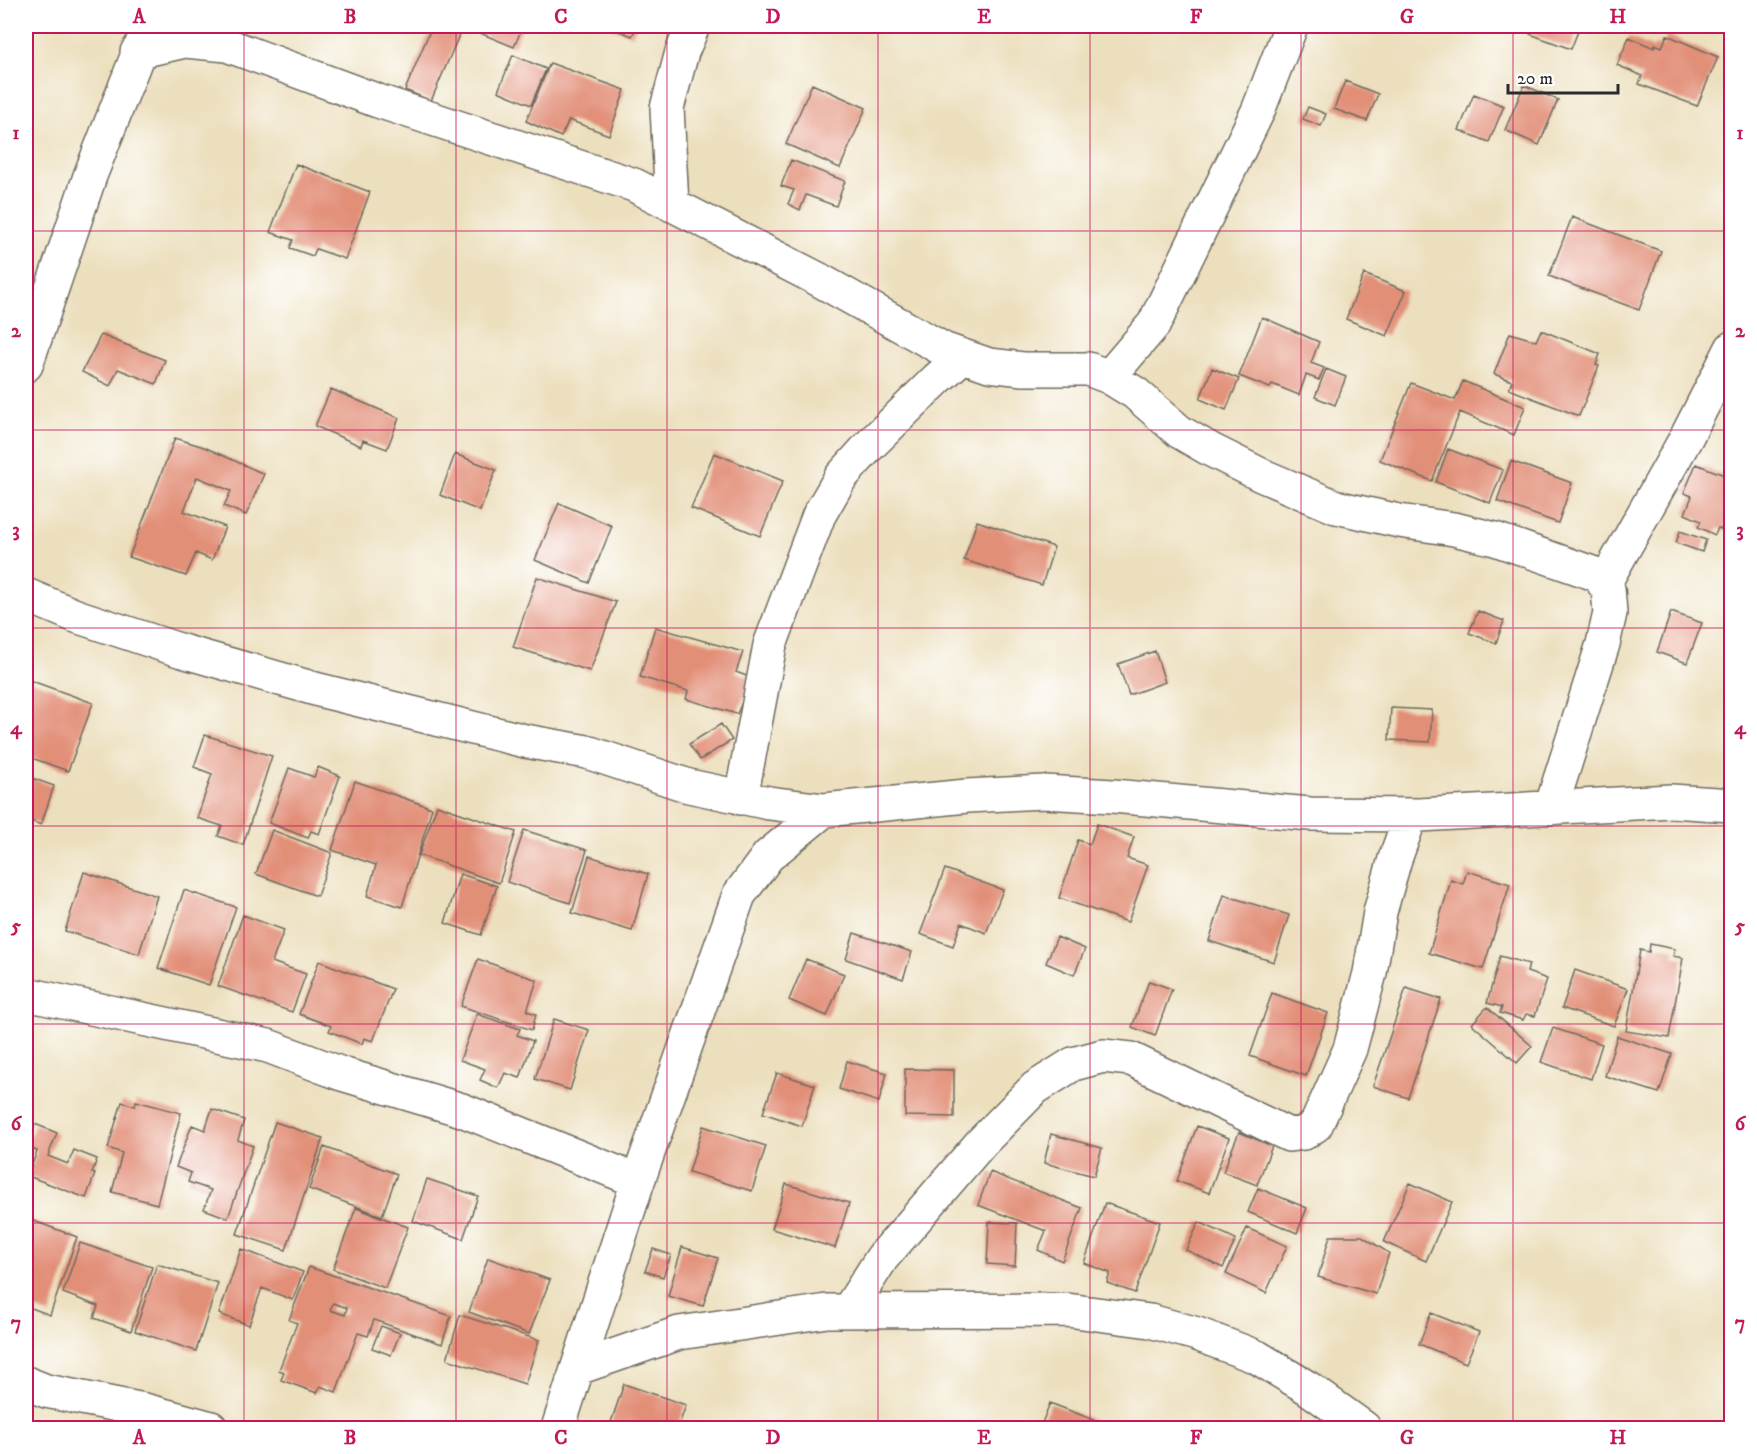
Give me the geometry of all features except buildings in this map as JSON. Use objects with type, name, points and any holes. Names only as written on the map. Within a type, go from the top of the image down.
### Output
[{"type":"street","points":[[672,205],[667,108],[682,52],[693,26]]},
{"type":"street","points":[[1109,377],[1154,324],[1258,111],[1291,26]]},
{"type":"street","points":[[26,365],[90,176],[143,39],[227,45],[378,101],[633,185],[816,278],[943,350],[989,365],[1023,369],[1088,369],[1109,377],[1135,393],[1179,432],[1261,475],[1336,507],[1400,521],[1454,528],[1495,539],[1598,575],[1608,588],[1610,613],[1603,644],[1551,808]]},
{"type":"street","points":[[1604,584],[1686,438],[1731,348]]},
{"type":"street","points":[[741,798],[770,645],[819,514],[841,477],[869,446],[963,356]]},
{"type":"street","points":[[26,595],[76,616],[182,651],[318,690],[525,741],[587,752],[689,786],[741,798],[824,810],[967,796],[1044,792],[1310,814],[1411,815],[1671,801],[1731,805]]},
{"type":"street","points":[[558,1428],[638,1181],[739,895],[768,856],[824,810]]},
{"type":"street","points":[[848,1311],[882,1258],[981,1143],[1035,1088],[1073,1064],[1103,1056],[1131,1059],[1289,1135],[1304,1133],[1316,1125],[1350,1049],[1370,973],[1380,912],[1395,859],[1411,815]]},
{"type":"street","points":[[26,994],[268,1046],[342,1074],[462,1110],[638,1181]]},
{"type":"street","points":[[578,1368],[679,1333],[826,1311],[1067,1310],[1150,1321],[1197,1334],[1257,1357],[1308,1388],[1364,1428]]},
{"type":"street","points":[[26,1383],[46,1390],[144,1410],[211,1428]]}]
